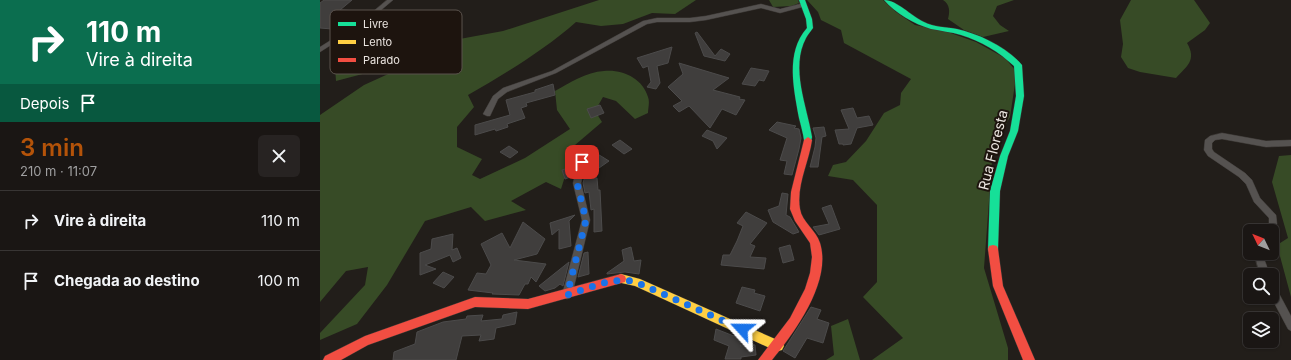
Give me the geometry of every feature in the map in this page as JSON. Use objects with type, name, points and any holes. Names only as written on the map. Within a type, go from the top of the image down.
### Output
[{"type":"street","points":[[380,10],[390,0]]},
{"type":"street","name":"Rua Floresta","points":[[887,0],[910,19],[925,25],[962,33],[988,43],[1005,53],[1018,65],[1020,96],[1014,131],[1004,156],[995,190],[993,256],[998,286],[1029,360]]},
{"type":"street","points":[[486,114],[495,98],[505,90],[554,72],[645,22],[657,20],[690,20],[706,18],[763,3],[780,11],[803,3],[810,28],[802,36],[798,51],[797,75],[800,103],[808,137],[804,162],[797,189],[795,210],[816,244],[819,262],[812,282],[796,316],[778,346],[764,360]]},
{"type":"street","points":[[320,50],[330,44]]},
{"type":"street","points":[[1273,224],[1273,218],[1257,200],[1249,182],[1242,175],[1211,154],[1208,150],[1208,142],[1214,138],[1222,136],[1266,144],[1291,143]]},
{"type":"street","points":[[567,295],[586,220],[577,183],[582,162]]},
{"type":"street","points":[[329,360],[365,341],[475,302],[528,304],[567,295],[615,280],[625,279],[636,282],[778,346]]},
{"type":"street","points":[[1279,303],[1291,326]]},
{"type":"green space","points":[[599,0],[696,0],[675,14],[652,13],[623,24],[601,26],[576,22],[537,52],[468,95],[474,107],[457,127],[457,147],[482,159],[472,175],[480,179],[525,158],[570,129],[557,110],[555,91],[578,78],[591,73],[604,71],[618,72],[631,76],[642,85],[648,97],[649,103],[648,113],[635,119],[616,101],[603,97],[595,111],[602,122],[575,145],[561,189],[546,182],[511,201],[526,210],[485,221],[471,207],[425,221],[387,285],[357,324],[320,340],[320,333],[365,285],[368,267],[346,271],[320,302],[320,115],[364,85],[388,74],[462,74],[462,39],[503,31]]},
{"type":"green space","points":[[769,0],[798,0],[799,3],[792,6],[773,7]]},
{"type":"green space","points":[[807,0],[883,0],[896,12],[915,25],[945,31],[976,42],[1005,58],[1015,70],[1015,84],[1010,117],[993,147],[984,268],[1008,348],[1008,360],[872,360],[903,338],[863,297],[877,282],[877,205],[853,180],[828,176],[833,165],[846,162],[866,141],[884,113],[900,105],[901,93],[911,79],[844,43],[841,30],[821,20],[818,12]]},
{"type":"green space","points":[[943,0],[1014,0],[997,6],[993,16],[1000,25],[1009,31],[983,37],[964,30],[948,19],[949,8]]},
{"type":"green space","points":[[1131,0],[1194,0],[1210,23],[1205,30],[1187,43],[1190,49],[1191,58],[1187,66],[1176,78],[1140,72],[1128,68],[1121,57],[1123,44],[1120,20]]},
{"type":"green space","points":[[336,74],[363,74],[336,81]]},
{"type":"green space","points":[[1291,155],[1291,297],[1279,252],[1279,244],[1288,238],[1272,182],[1279,156]]},
{"type":"green space","points":[[848,319],[860,360],[826,360],[834,355],[831,326]]},
{"type":"building","points":[[324,0],[352,0],[340,10],[330,10],[330,29],[320,28],[320,3]]},
{"type":"building","points":[[697,32],[715,56],[721,49],[730,54],[725,61],[704,56],[695,33]]},
{"type":"building","points":[[672,47],[668,63],[657,66],[660,83],[656,89],[647,87],[651,82],[648,66],[643,68],[637,58]]},
{"type":"building","points":[[679,63],[729,78],[713,90],[740,97],[739,99],[745,100],[736,115],[722,109],[710,128],[689,106],[679,112],[673,106],[682,101],[668,87],[683,74]]},
{"type":"building","points":[[751,68],[769,71],[764,81],[759,80],[755,86],[742,84]]},
{"type":"building","points":[[553,84],[555,95],[526,103],[527,106],[521,108],[525,118],[507,124],[508,127],[475,135],[475,125],[510,115],[506,100],[535,92],[535,90]]},
{"type":"building","points":[[600,105],[604,113],[591,118],[587,109]]},
{"type":"building","points":[[853,108],[857,118],[869,116],[873,125],[857,128],[851,144],[839,144],[835,130],[849,129],[841,110]]},
{"type":"building","points":[[777,122],[796,126],[794,128],[799,129],[801,138],[792,175],[784,174],[787,161],[780,160],[787,138],[769,130]]},
{"type":"building","points":[[824,127],[826,136],[822,137],[818,167],[810,167],[816,138],[813,128]]},
{"type":"building","points":[[707,130],[727,138],[717,149],[713,141],[702,136]]},
{"type":"building","points":[[620,140],[632,149],[624,154],[612,145]]},
{"type":"building","points":[[509,146],[518,152],[510,158],[500,152]]},
{"type":"building","points":[[596,153],[609,161],[599,168],[586,160]]},
{"type":"building","points":[[572,167],[574,173],[573,176],[565,179],[562,170]]},
{"type":"building","points":[[585,176],[597,178],[598,190],[600,190],[602,231],[594,232],[594,209],[591,210],[589,192],[585,193],[583,183]]},
{"type":"building","points":[[782,193],[788,194],[786,215],[790,217],[799,232],[793,234],[773,222],[768,210],[779,206]]},
{"type":"building","points":[[831,205],[840,229],[819,235],[813,227],[829,224],[822,208]]},
{"type":"building","points":[[746,212],[767,223],[750,244],[755,246],[750,257],[766,258],[764,269],[721,265],[723,255],[730,255],[737,241],[743,226],[737,223]]},
{"type":"building","points":[[575,215],[569,221],[571,246],[559,249],[559,229],[552,235],[550,223]]},
{"type":"building","points":[[523,222],[545,239],[537,254],[514,260],[546,264],[536,282],[531,277],[528,284],[525,284],[519,295],[492,294],[493,293],[468,290],[477,273],[486,274],[491,265],[481,244],[502,233],[510,248]]},
{"type":"building","points":[[453,234],[452,250],[457,248],[461,258],[453,262],[450,255],[425,265],[436,269],[420,275],[420,253],[431,249],[432,239]]},
{"type":"building","points":[[790,245],[794,260],[783,263],[779,248]]},
{"type":"building","points":[[631,247],[634,261],[641,260],[639,274],[625,272],[607,274],[624,261],[622,250]]},
{"type":"building","points":[[588,252],[589,274],[578,277],[584,253]]},
{"type":"building","points":[[569,262],[563,286],[560,284],[555,288],[545,291],[539,286]]},
{"type":"building","points":[[443,272],[454,277],[444,288],[433,283]]},
{"type":"building","points":[[742,287],[755,290],[754,293],[765,296],[760,311],[736,303]]},
{"type":"building","points":[[811,307],[821,310],[817,319],[829,323],[823,343],[807,338],[795,358],[783,351]]},
{"type":"building","points":[[517,312],[515,324],[496,328],[494,339],[479,341],[481,335],[462,336],[456,360],[393,360],[394,352],[415,344],[417,332],[443,322],[466,319],[467,316],[483,315],[481,321],[502,319],[503,315]]},
{"type":"building","points":[[716,329],[744,340],[740,346],[755,345],[756,355],[741,357],[741,359],[725,359],[729,346],[714,340]]},
{"type":"traffic: fast","points":[[802,0],[809,19],[810,28],[803,36],[799,46],[796,69],[799,94],[808,140]]},
{"type":"traffic: fast","points":[[887,0],[904,13],[923,24],[956,31],[981,40],[997,49],[1018,65],[1020,96],[1014,131],[1004,156],[995,191],[993,249]]},
{"type":"traffic: slow","points":[[621,279],[636,282],[778,346]]},
{"type":"traffic: jam","points":[[764,360],[783,336],[803,306],[815,273],[817,257],[815,243],[798,218],[795,209],[795,192],[805,157],[808,140]]},
{"type":"traffic: jam","points":[[993,249],[998,286],[1029,360]]},
{"type":"traffic: jam","points":[[329,360],[365,341],[475,302],[528,304],[621,279]]},
{"type":"route","points":[[582,162],[577,183],[586,220],[567,295],[615,280],[625,279],[636,282],[742,329]]}]
